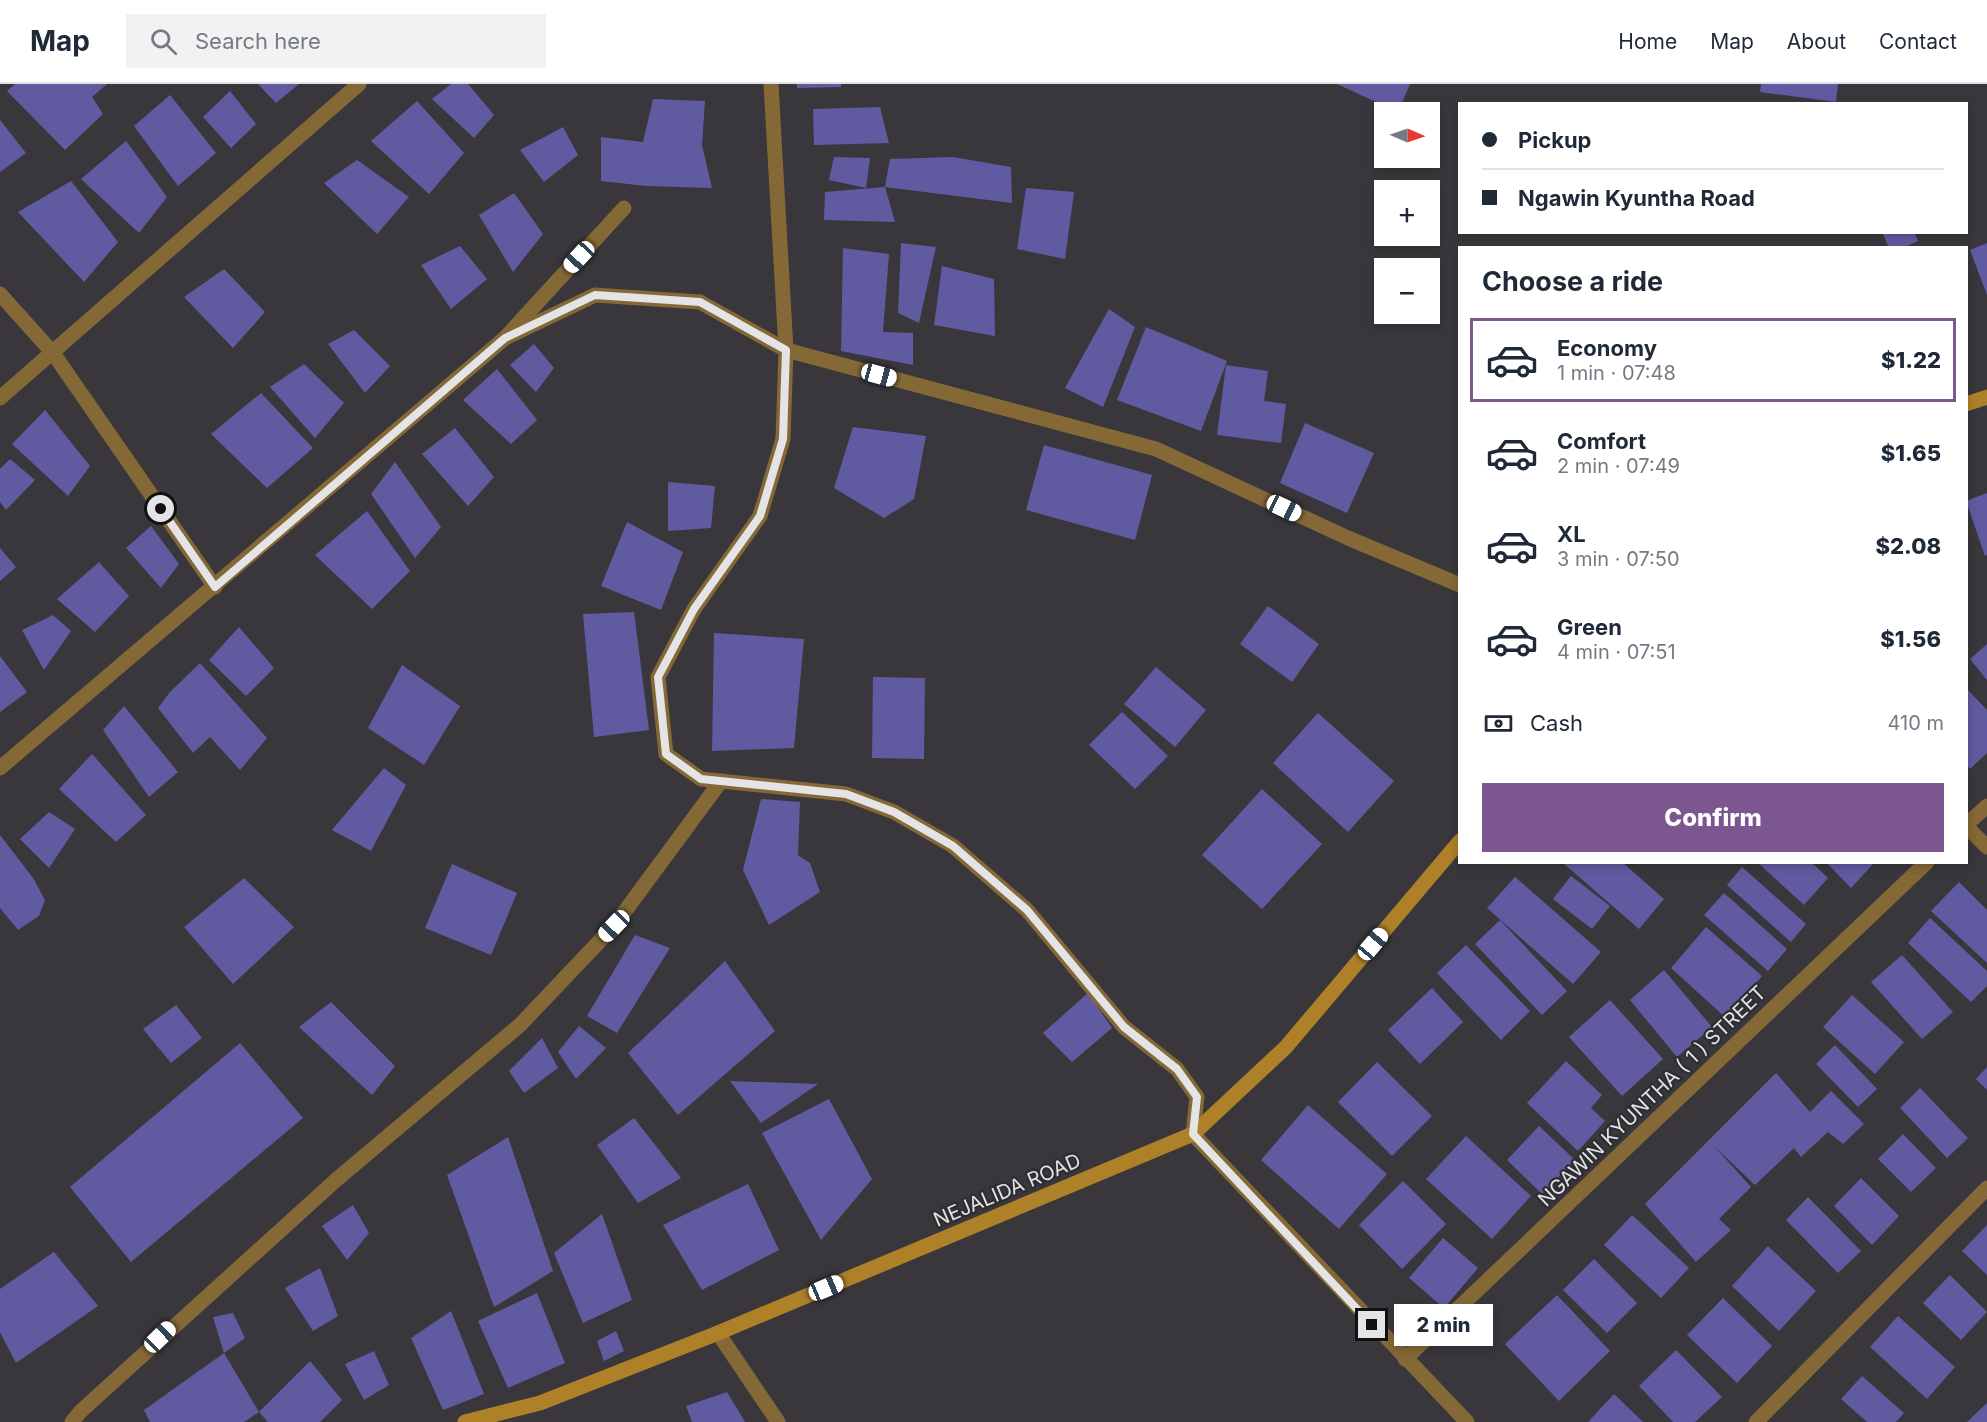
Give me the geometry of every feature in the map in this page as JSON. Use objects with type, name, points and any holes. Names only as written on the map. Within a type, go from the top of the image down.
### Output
[{"type":"main road","points":[[1968,403],[1987,397]]},
{"type":"main road","name":"NEJALIDA ROAD","points":[[465,1422],[540,1402],[718,1333],[1193,1134],[1286,1047],[1458,843]]},
{"type":"street","points":[[0,398],[359,84]]},
{"type":"street","points":[[771,84],[786,350],[783,439],[760,516],[694,609],[658,677],[666,754],[701,779],[846,794],[894,812],[953,846],[1027,910],[1124,1027],[1177,1069],[1197,1097],[1193,1134],[1467,1422]]},
{"type":"street","points":[[0,768],[505,338],[624,208]]},
{"type":"street","points":[[0,294],[53,353],[215,587]]},
{"type":"street","points":[[505,338],[595,295],[700,302],[786,350],[1156,449],[1348,538],[1458,584]]},
{"type":"street","points":[[72,1422],[176,1322],[336,1180],[520,1025],[614,926],[721,781]]},
{"type":"street","points":[[1968,824],[1987,806]]},
{"type":"street","points":[[1968,828],[1987,847]]},
{"type":"street","name":"NGAWIN KYUNTHA ( 1 ) STREET","points":[[1405,1359],[1926,864]]},
{"type":"street","points":[[1756,1422],[1987,1188]]},
{"type":"street","points":[[718,1333],[778,1422]]},
{"type":"building","points":[[15,84],[107,84],[92,97],[103,114],[65,150],[7,91]]},
{"type":"building","points":[[258,84],[299,84],[276,103]]},
{"type":"building","points":[[451,84],[468,84],[494,115],[474,138],[432,99]]},
{"type":"building","points":[[797,84],[841,84],[841,87],[797,88]]},
{"type":"building","points":[[1337,84],[1410,84],[1402,102],[1376,102]]},
{"type":"building","points":[[1761,84],[1838,84],[1836,102],[1760,92]]},
{"type":"building","points":[[230,91],[256,124],[231,148],[203,117]]},
{"type":"building","points":[[170,95],[216,153],[178,186],[134,126]]},
{"type":"building","points":[[653,99],[705,101],[702,145],[712,188],[646,186],[601,181],[601,137],[643,142]]},
{"type":"building","points":[[417,101],[464,153],[429,194],[371,141]]},
{"type":"building","points":[[880,107],[889,143],[814,145],[813,109]]},
{"type":"building","points":[[0,120],[26,153],[0,172]]},
{"type":"building","points":[[563,127],[578,155],[544,182],[520,150]]},
{"type":"building","points":[[126,141],[167,197],[139,233],[81,179]]},
{"type":"building","points":[[834,157],[870,158],[866,188],[829,180]]},
{"type":"building","points":[[953,157],[1011,167],[1012,203],[885,187],[890,159]]},
{"type":"building","points":[[357,160],[409,197],[377,234],[324,183]]},
{"type":"building","points":[[71,181],[118,242],[84,282],[18,212]]},
{"type":"building","points":[[885,187],[895,222],[824,220],[825,192]]},
{"type":"building","points":[[1026,188],[1074,192],[1065,259],[1017,249]]},
{"type":"building","points":[[514,193],[543,234],[513,272],[479,215]]},
{"type":"building","points":[[1883,234],[1915,234],[1918,241],[1907,246],[1888,246]]},
{"type":"building","points":[[901,243],[936,247],[919,323],[898,313]]},
{"type":"building","points":[[1987,243],[1987,295],[1970,250]]},
{"type":"building","points":[[460,246],[487,279],[451,309],[421,265]]},
{"type":"building","points":[[843,248],[889,254],[883,332],[913,333],[913,365],[841,351]]},
{"type":"building","points":[[942,266],[994,279],[995,336],[934,325]]},
{"type":"building","points":[[224,269],[265,312],[233,348],[184,297]]},
{"type":"building","points":[[1109,309],[1135,327],[1103,407],[1065,388]]},
{"type":"building","points":[[1146,327],[1227,361],[1201,431],[1117,400]]},
{"type":"building","points":[[354,330],[390,366],[365,393],[328,344]]},
{"type":"building","points":[[534,344],[554,368],[536,392],[510,365]]},
{"type":"building","points":[[304,364],[344,403],[315,438],[270,387]]},
{"type":"building","points":[[1226,365],[1268,371],[1264,401],[1286,404],[1281,443],[1217,435]]},
{"type":"building","points":[[497,369],[537,420],[511,444],[463,400]]},
{"type":"building","points":[[261,393],[313,448],[267,488],[211,434]]},
{"type":"building","points":[[45,410],[90,466],[68,496],[12,444]]},
{"type":"building","points":[[1305,423],[1374,453],[1347,513],[1280,483]]},
{"type":"building","points":[[853,427],[926,436],[914,499],[884,518],[834,488]]},
{"type":"building","points":[[455,428],[494,477],[468,506],[422,454]]},
{"type":"building","points":[[1044,445],[1152,475],[1135,540],[1026,510]]},
{"type":"building","points":[[10,459],[35,480],[6,510],[0,502],[0,469]]},
{"type":"building","points":[[395,462],[441,527],[415,558],[371,494]]},
{"type":"building","points":[[668,482],[715,486],[711,528],[668,531]]},
{"type":"building","points":[[1987,493],[1987,555],[1985,556],[1968,507],[1968,500]]},
{"type":"building","points":[[367,511],[410,571],[372,609],[315,555]]},
{"type":"building","points":[[627,522],[683,552],[661,610],[601,586]]},
{"type":"building","points":[[151,526],[179,564],[161,588],[126,548]]},
{"type":"building","points":[[0,548],[16,567],[0,581]]},
{"type":"building","points":[[99,562],[129,596],[95,632],[57,599]]},
{"type":"building","points":[[1268,606],[1319,644],[1292,682],[1240,644]]},
{"type":"building","points":[[634,612],[649,730],[594,737],[583,614]]},
{"type":"building","points":[[53,615],[71,631],[44,670],[22,630]]},
{"type":"building","points":[[239,627],[274,668],[246,696],[209,660]]},
{"type":"building","points":[[714,633],[804,639],[794,748],[712,751]]},
{"type":"building","points":[[1987,644],[1987,680],[1970,659]]},
{"type":"building","points":[[0,656],[27,692],[0,712]]},
{"type":"building","points":[[200,663],[267,738],[240,770],[210,737],[193,753],[158,708],[170,692]]},
{"type":"building","points":[[402,665],[460,706],[424,765],[368,728]]},
{"type":"building","points":[[1156,667],[1206,710],[1175,747],[1124,704]]},
{"type":"building","points":[[873,677],[925,678],[924,759],[872,758]]},
{"type":"building","points":[[1968,690],[1987,710],[1987,753],[1970,769],[1968,766]]},
{"type":"building","points":[[124,706],[178,772],[149,797],[103,730]]},
{"type":"building","points":[[1122,712],[1168,756],[1135,789],[1089,745]]},
{"type":"building","points":[[1318,713],[1394,781],[1348,832],[1273,763]]},
{"type":"building","points":[[92,754],[146,815],[116,842],[59,789]]},
{"type":"building","points":[[384,768],[406,785],[371,851],[332,830]]},
{"type":"building","points":[[1262,789],[1322,844],[1262,909],[1202,855]]},
{"type":"building","points":[[761,799],[800,802],[798,855],[810,863],[820,892],[769,925],[743,870]]},
{"type":"building","points":[[49,812],[75,829],[49,868],[20,839]]},
{"type":"building","points":[[0,835],[33,878],[45,900],[39,916],[18,930],[0,908]]},
{"type":"building","points":[[452,864],[517,893],[491,955],[425,928]]},
{"type":"building","points":[[1564,864],[1624,864],[1664,899],[1639,929]]},
{"type":"building","points":[[1759,864],[1813,864],[1828,878],[1804,905]]},
{"type":"building","points":[[1828,864],[1873,864],[1851,888]]},
{"type":"building","points":[[1742,867],[1806,924],[1791,942],[1727,885]]},
{"type":"building","points":[[1571,876],[1610,906],[1592,929],[1553,899]]},
{"type":"building","points":[[1515,877],[1601,952],[1573,984],[1487,908]]},
{"type":"building","points":[[244,878],[294,927],[233,984],[184,927]]},
{"type":"building","points":[[1959,882],[1987,910],[1987,963],[1931,911]]},
{"type":"building","points":[[1724,893],[1787,949],[1768,971],[1704,915]]},
{"type":"building","points":[[1930,918],[1987,971],[1987,986],[1971,1002],[1908,943]]},
{"type":"building","points":[[1500,920],[1567,991],[1542,1015],[1475,944]]},
{"type":"building","points":[[1706,927],[1762,976],[1726,1018],[1671,968]]},
{"type":"building","points":[[635,935],[670,948],[617,1033],[587,1016]]},
{"type":"building","points":[[1466,945],[1530,1011],[1501,1040],[1437,973]]},
{"type":"building","points":[[1902,955],[1953,1012],[1922,1039],[1871,982]]},
{"type":"building","points":[[725,961],[775,1031],[678,1115],[628,1053]]},
{"type":"building","points":[[1664,970],[1712,1027],[1677,1057],[1630,1000]]},
{"type":"building","points":[[1432,988],[1463,1022],[1420,1064],[1388,1030]]},
{"type":"building","points":[[1088,993],[1112,1028],[1072,1062],[1043,1033]]},
{"type":"building","points":[[1852,995],[1904,1042],[1875,1074],[1823,1027]]},
{"type":"building","points":[[1610,1000],[1663,1059],[1622,1096],[1569,1037]]},
{"type":"building","points":[[331,1002],[395,1066],[372,1095],[299,1027]]},
{"type":"building","points":[[176,1005],[202,1038],[171,1063],[143,1029]]},
{"type":"building","points":[[579,1026],[606,1048],[576,1079],[558,1052]]},
{"type":"building","points":[[542,1038],[558,1068],[524,1093],[509,1071]]},
{"type":"building","points":[[240,1043],[303,1118],[131,1262],[70,1187]]},
{"type":"building","points":[[1835,1045],[1877,1089],[1858,1107],[1816,1064]]},
{"type":"building","points":[[1566,1061],[1602,1095],[1591,1108],[1605,1121],[1578,1151],[1527,1103]]},
{"type":"building","points":[[1377,1062],[1432,1116],[1392,1156],[1338,1102]]},
{"type":"building","points":[[1987,1067],[1987,1090],[1976,1079]]},
{"type":"building","points":[[1776,1073],[1810,1112],[1831,1091],[1864,1124],[1843,1144],[1828,1132],[1801,1157],[1794,1148],[1755,1185],[1714,1146],[1751,1187],[1719,1219],[1731,1230],[1696,1262],[1645,1204]]},
{"type":"building","points":[[730,1081],[818,1084],[761,1123]]},
{"type":"building","points":[[1920,1088],[1968,1138],[1947,1158],[1900,1108]]},
{"type":"building","points":[[829,1099],[872,1179],[821,1240],[762,1133]]},
{"type":"building","points":[[1308,1105],[1387,1174],[1339,1229],[1261,1160]]},
{"type":"building","points":[[634,1118],[681,1178],[638,1203],[597,1145]]},
{"type":"building","points":[[1539,1126],[1575,1160],[1542,1194],[1507,1160]]},
{"type":"building","points":[[1903,1134],[1936,1168],[1911,1192],[1878,1159]]},
{"type":"building","points":[[1466,1136],[1531,1196],[1492,1239],[1426,1179]]},
{"type":"building","points":[[508,1137],[553,1271],[494,1307],[447,1175]]},
{"type":"building","points":[[1861,1178],[1899,1216],[1872,1245],[1834,1206]]},
{"type":"building","points":[[1403,1181],[1446,1224],[1402,1269],[1359,1225]]},
{"type":"building","points":[[748,1184],[779,1250],[702,1290],[663,1225]]},
{"type":"building","points":[[1808,1197],[1861,1251],[1838,1273],[1786,1220]]},
{"type":"building","points":[[353,1205],[369,1233],[347,1260],[322,1226]]},
{"type":"building","points":[[602,1214],[632,1300],[583,1323],[554,1253]]},
{"type":"building","points":[[1632,1215],[1689,1268],[1661,1298],[1604,1245]]},
{"type":"building","points":[[1987,1225],[1987,1275],[1962,1251]]},
{"type":"building","points":[[1443,1238],[1478,1268],[1444,1308],[1409,1278]]},
{"type":"building","points":[[1768,1246],[1816,1291],[1779,1331],[1732,1286]]},
{"type":"building","points":[[54,1252],[98,1306],[16,1363],[0,1332],[0,1289]]},
{"type":"building","points":[[1594,1259],[1637,1303],[1607,1333],[1563,1290]]},
{"type":"building","points":[[320,1268],[338,1316],[313,1331],[285,1288]]},
{"type":"building","points":[[1950,1275],[1987,1312],[1961,1340],[1923,1303]]},
{"type":"building","points":[[537,1293],[565,1363],[508,1388],[478,1321]]},
{"type":"building","points":[[1557,1295],[1610,1351],[1559,1401],[1505,1344]]},
{"type":"building","points":[[1723,1298],[1772,1346],[1737,1383],[1687,1335]]},
{"type":"building","points":[[451,1311],[484,1394],[443,1410],[411,1338]]},
{"type":"building","points":[[233,1313],[245,1338],[224,1353],[213,1317]]},
{"type":"building","points":[[1898,1316],[1955,1367],[1927,1399],[1870,1347]]},
{"type":"building","points":[[616,1331],[624,1351],[604,1361],[597,1341]]},
{"type":"building","points":[[1676,1350],[1722,1397],[1695,1422],[1673,1422],[1639,1386]]},
{"type":"building","points":[[374,1351],[389,1385],[364,1400],[345,1364]]},
{"type":"building","points":[[224,1353],[259,1412],[244,1422],[150,1422],[144,1410]]},
{"type":"building","points":[[310,1361],[342,1400],[320,1422],[268,1422],[259,1412]]},
{"type":"building","points":[[1862,1376],[1904,1413],[1896,1422],[1867,1422],[1841,1399]]},
{"type":"building","points":[[727,1392],[745,1422],[692,1422],[686,1406]]},
{"type":"building","points":[[1614,1394],[1643,1422],[1588,1422]]},
{"type":"building","points":[[1987,1403],[1987,1422],[1967,1422]]},
{"type":"route","points":[[161,509],[215,587],[440,391],[505,338],[595,295],[700,302],[786,350],[783,439],[760,516],[694,609],[658,677],[666,754],[701,779],[846,794],[894,812],[953,846],[1027,910],[1124,1027],[1177,1069],[1197,1097],[1193,1134],[1372,1325]]}]
